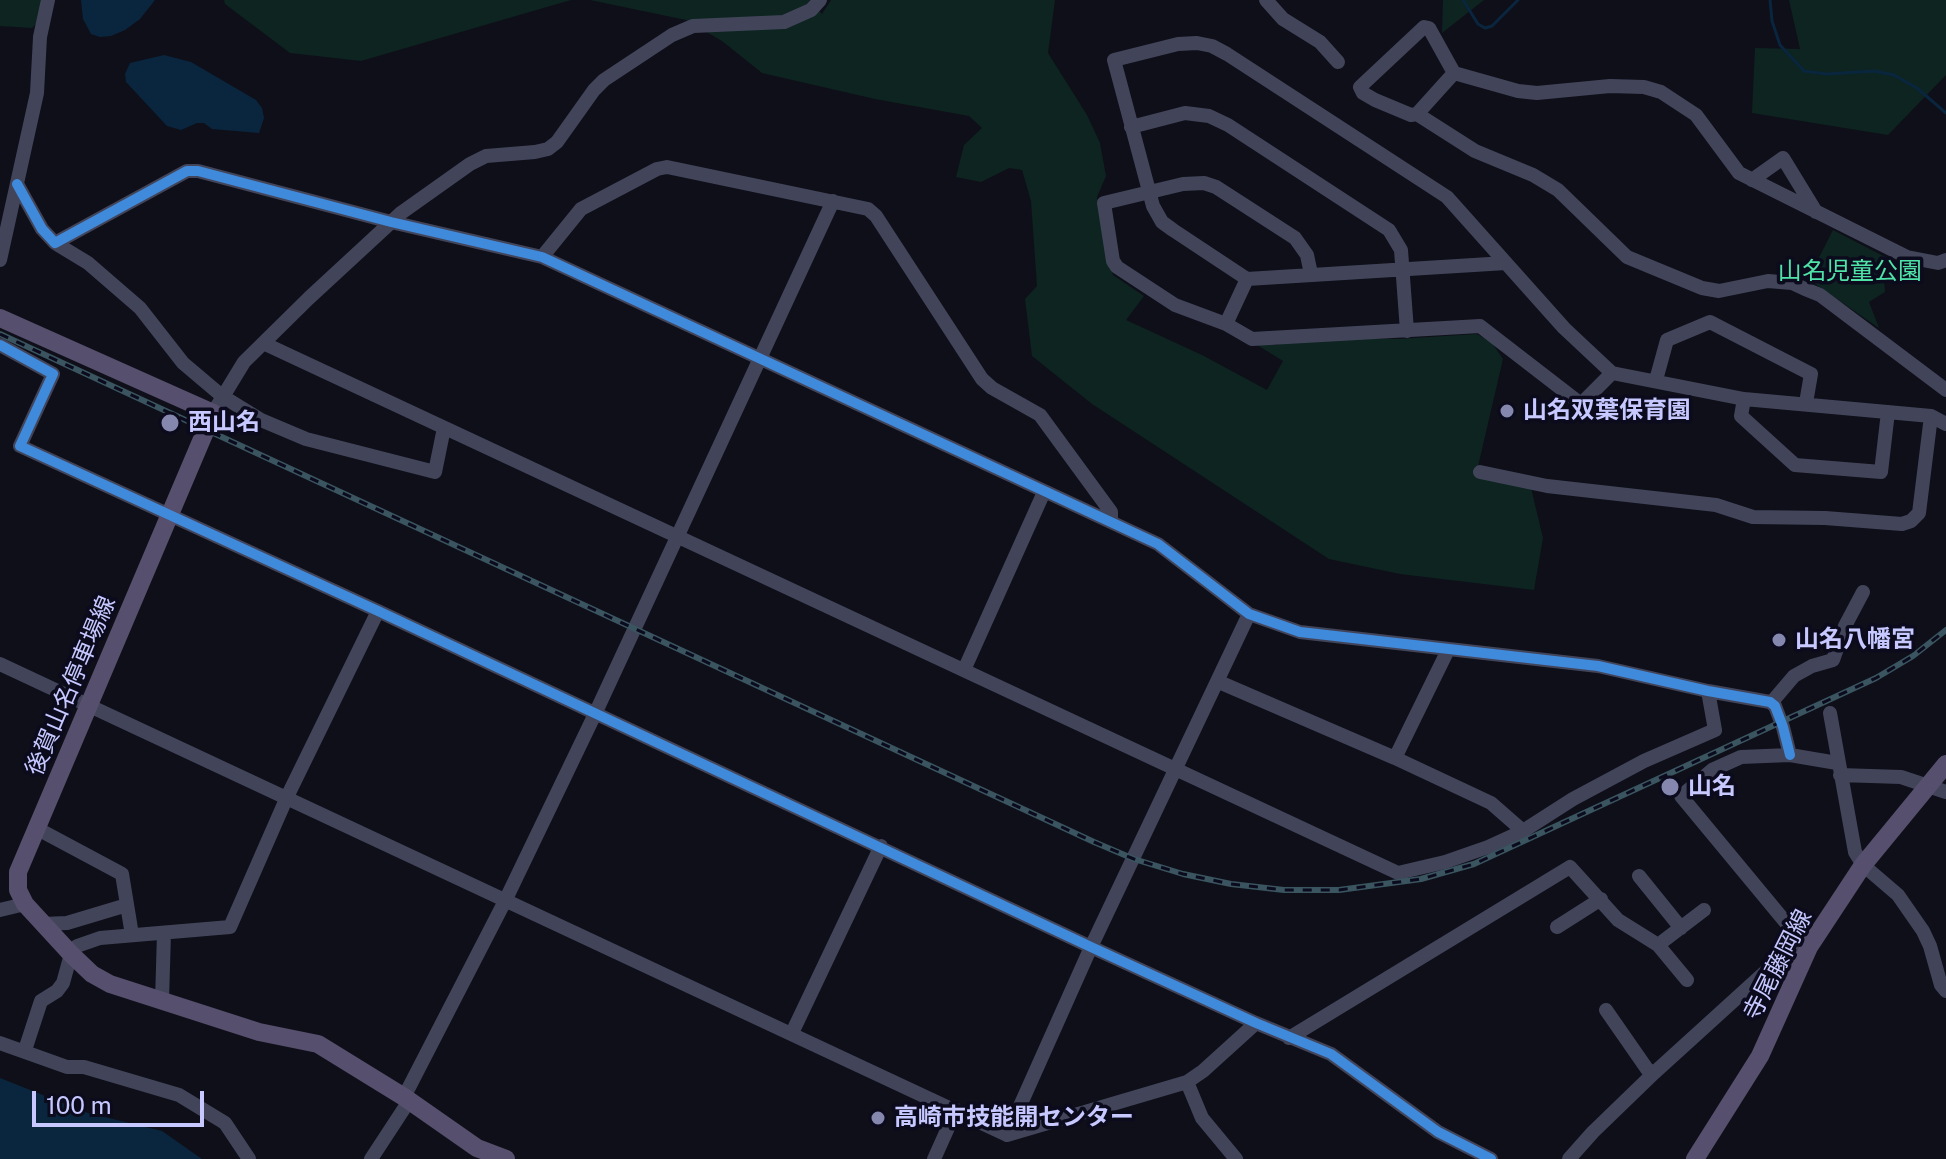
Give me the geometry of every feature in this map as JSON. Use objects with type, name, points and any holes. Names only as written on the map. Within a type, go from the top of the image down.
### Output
[{"type":"main road","points":[[0,318],[213,413]]},
{"type":"main road","name":"後賀山名停車場線","points":[[25,904],[16,881],[36,828],[213,413]]},
{"type":"main road","name":"寺尾藤岡線","points":[[1695,1159],[1760,1056],[1809,947],[1863,865],[1937,790],[1946,764]]},
{"type":"main road","points":[[25,904],[92,974],[110,984],[259,1032],[318,1044],[407,1099],[477,1148],[506,1159]]},
{"type":"street","points":[[0,260],[37,93],[40,37],[48,0]]},
{"type":"street","points":[[213,413],[244,362],[263,343],[391,222],[470,164],[486,156],[548,149],[557,142],[604,80],[672,35],[701,25],[784,22],[811,10],[820,0]]},
{"type":"street","points":[[1266,0],[1283,19],[1320,42],[1338,62]]},
{"type":"street","points":[[1454,73],[1417,114],[1411,115],[1375,100],[1363,93],[1360,87],[1424,27],[1429,28],[1454,73],[1518,91],[1537,93],[1610,86],[1644,87],[1661,92],[1696,115],[1739,173],[1907,257],[1938,263],[1946,260]]},
{"type":"street","points":[[1506,263],[1247,279],[1162,222],[1147,193],[1114,60],[1178,44],[1212,46],[1447,197],[1506,263],[1564,328],[1612,373],[1744,399],[1931,416],[1946,424]]},
{"type":"street","points":[[1131,127],[1185,113],[1217,119],[1389,230],[1401,250],[1407,331]]},
{"type":"street","points":[[1417,114],[1475,151],[1533,175],[1558,190],[1627,257],[1676,279],[1719,291],[1768,281],[1792,283],[1946,390]]},
{"type":"street","points":[[1752,180],[1783,158],[1816,212]]},
{"type":"street","points":[[542,257],[581,209],[657,169],[667,167],[868,209],[876,216],[982,379],[1040,415],[1111,512],[1111,522]]},
{"type":"street","points":[[55,243],[190,171],[542,257],[1158,544],[1249,614],[1300,632],[1598,666],[1771,703]]},
{"type":"street","points":[[1311,274],[1307,255],[1295,238],[1216,187],[1204,183],[1183,184],[1104,203],[1113,261],[1117,267],[1175,305],[1226,324],[1252,339],[1480,326],[1581,404],[1612,373]]},
{"type":"street","points":[[17,184],[42,229],[55,243],[88,263],[140,308],[183,363],[222,396],[261,420],[306,439],[435,472],[444,428]]},
{"type":"street","points":[[371,1159],[407,1099],[506,899],[833,201]]},
{"type":"street","points":[[1226,324],[1247,279]]},
{"type":"street","points":[[1656,380],[1667,340],[1710,322],[1811,374],[1806,403]]},
{"type":"street","points":[[263,343],[1398,873],[1445,862],[1523,831],[1632,767],[1715,730],[1708,691]]},
{"type":"street","points":[[0,345],[53,374],[20,446],[881,846],[1091,947],[1289,1038],[1331,1054],[1438,1132],[1491,1159]]},
{"type":"street","points":[[1744,399],[1741,416],[1795,465],[1881,472],[1888,412]]},
{"type":"street","points":[[1480,472],[1547,486],[1716,505],[1753,517],[1902,524],[1919,513],[1931,416]]},
{"type":"street","points":[[964,670],[1044,492]]},
{"type":"street","points":[[1771,703],[1794,676],[1833,660],[1845,626],[1863,592]]},
{"type":"street","points":[[25,1050],[41,1001],[63,983],[71,954],[77,946],[100,938],[230,927],[287,797],[378,611]]},
{"type":"street","points":[[1007,1135],[1091,947],[1249,614]]},
{"type":"street","points":[[1395,758],[1448,650]]},
{"type":"street","points":[[0,664],[1007,1135],[1187,1082],[1256,1023]]},
{"type":"street","points":[[1219,682],[1491,803],[1523,831]]},
{"type":"street","points":[[1771,703],[1783,727],[1790,755]]},
{"type":"street","points":[[1830,713],[1855,852],[1863,865],[1898,895],[1923,931],[1941,985],[1946,991]]},
{"type":"street","points":[[1569,1159],[1654,1073],[1774,964],[1809,947],[1681,796],[1702,777],[1731,760],[1790,755],[1839,769],[1901,777],[1937,790]]},
{"type":"street","points":[[36,828],[122,874],[132,935]]},
{"type":"street","points":[[792,1033],[881,846]]},
{"type":"street","points":[[1289,1038],[1570,867],[1618,920],[1658,945],[1687,980]]},
{"type":"street","points":[[1639,876],[1681,928]]},
{"type":"street","points":[[1557,927],[1601,899]]},
{"type":"street","points":[[0,910],[25,904]]},
{"type":"street","points":[[43,924],[67,923],[127,905]]},
{"type":"street","points":[[1658,945],[1704,910]]},
{"type":"street","points":[[162,1001],[164,933]]},
{"type":"street","points":[[1606,1010],[1647,1069],[1654,1073]]},
{"type":"street","points":[[0,1043],[67,1067],[84,1067],[179,1095],[225,1123],[249,1159]]},
{"type":"street","points":[[1187,1082],[1202,1118],[1236,1159]]},
{"type":"street","points":[[934,1159],[956,1110]]},
{"type":"green space","points":[[0,0],[46,0],[46,14],[32,28],[0,26]]},
{"type":"green space","points":[[224,0],[571,0],[361,61],[290,53],[225,4]]},
{"type":"green space","points":[[590,0],[809,0],[822,14],[831,0],[1055,0],[1048,53],[1087,115],[1100,143],[1106,176],[1097,197],[1108,262],[1113,275],[1144,296],[1126,320],[1202,355],[1267,390],[1283,361],[1254,343],[1279,345],[1279,342],[1477,334],[1492,343],[1503,359],[1476,475],[1531,488],[1543,538],[1534,590],[1400,574],[1329,559],[1092,404],[1032,356],[1025,299],[1037,286],[1031,201],[1022,170],[1009,168],[981,182],[956,177],[964,145],[982,128],[969,116],[875,99],[762,73],[722,41],[686,20]]},
{"type":"green space","points":[[1443,0],[1484,0],[1442,33]]},
{"type":"green space","points":[[1789,0],[1946,0],[1946,75],[1888,135],[1752,113],[1755,48],[1800,49]]},
{"type":"green space","name":"山名児童公園","points":[[1833,230],[1889,259],[1883,269],[1885,292],[1869,302],[1879,328],[1808,279]]},
{"type":"water","points":[[81,0],[155,0],[140,19],[125,30],[100,37],[91,34],[83,19]]},
{"type":"water","points":[[164,55],[191,62],[256,100],[264,118],[259,133],[212,129],[204,123],[181,130],[167,126],[126,82],[125,74],[130,63]]},
{"type":"water","points":[[0,1078],[88,1113],[162,1131],[202,1159],[0,1159]]},
{"type":"waterway","points":[[1463,0],[1478,24],[1485,28],[1492,26],[1518,0]]},
{"type":"waterway","points":[[1770,0],[1772,21],[1780,45],[1804,71],[1827,74],[1874,71],[1894,75],[1917,88],[1946,113]]},
{"type":"railway","points":[[0,334],[1094,842],[1134,859],[1231,884],[1284,890],[1339,890],[1421,879],[1474,864],[1876,678],[1913,656],[1946,630]]},
{"type":"cycle path","points":[[17,184],[42,229],[55,243],[187,171],[198,171],[391,222],[542,257],[1158,544],[1249,614],[1300,632],[1598,666],[1770,702],[1775,706],[1783,727],[1790,755]]},
{"type":"cycle path","points":[[0,345],[53,374],[20,446],[1091,947],[1331,1054],[1438,1132],[1491,1159]]},
{"type":"place","name":"山名双葉保育園","points":[[1507,411]]},
{"type":"place","name":"西山名","points":[[170,423]]},
{"type":"place","name":"山名八幡宮","points":[[1779,640]]},
{"type":"place","name":"山名","points":[[1670,787]]},
{"type":"place","name":"高崎市技能開センター","points":[[878,1118]]}]
